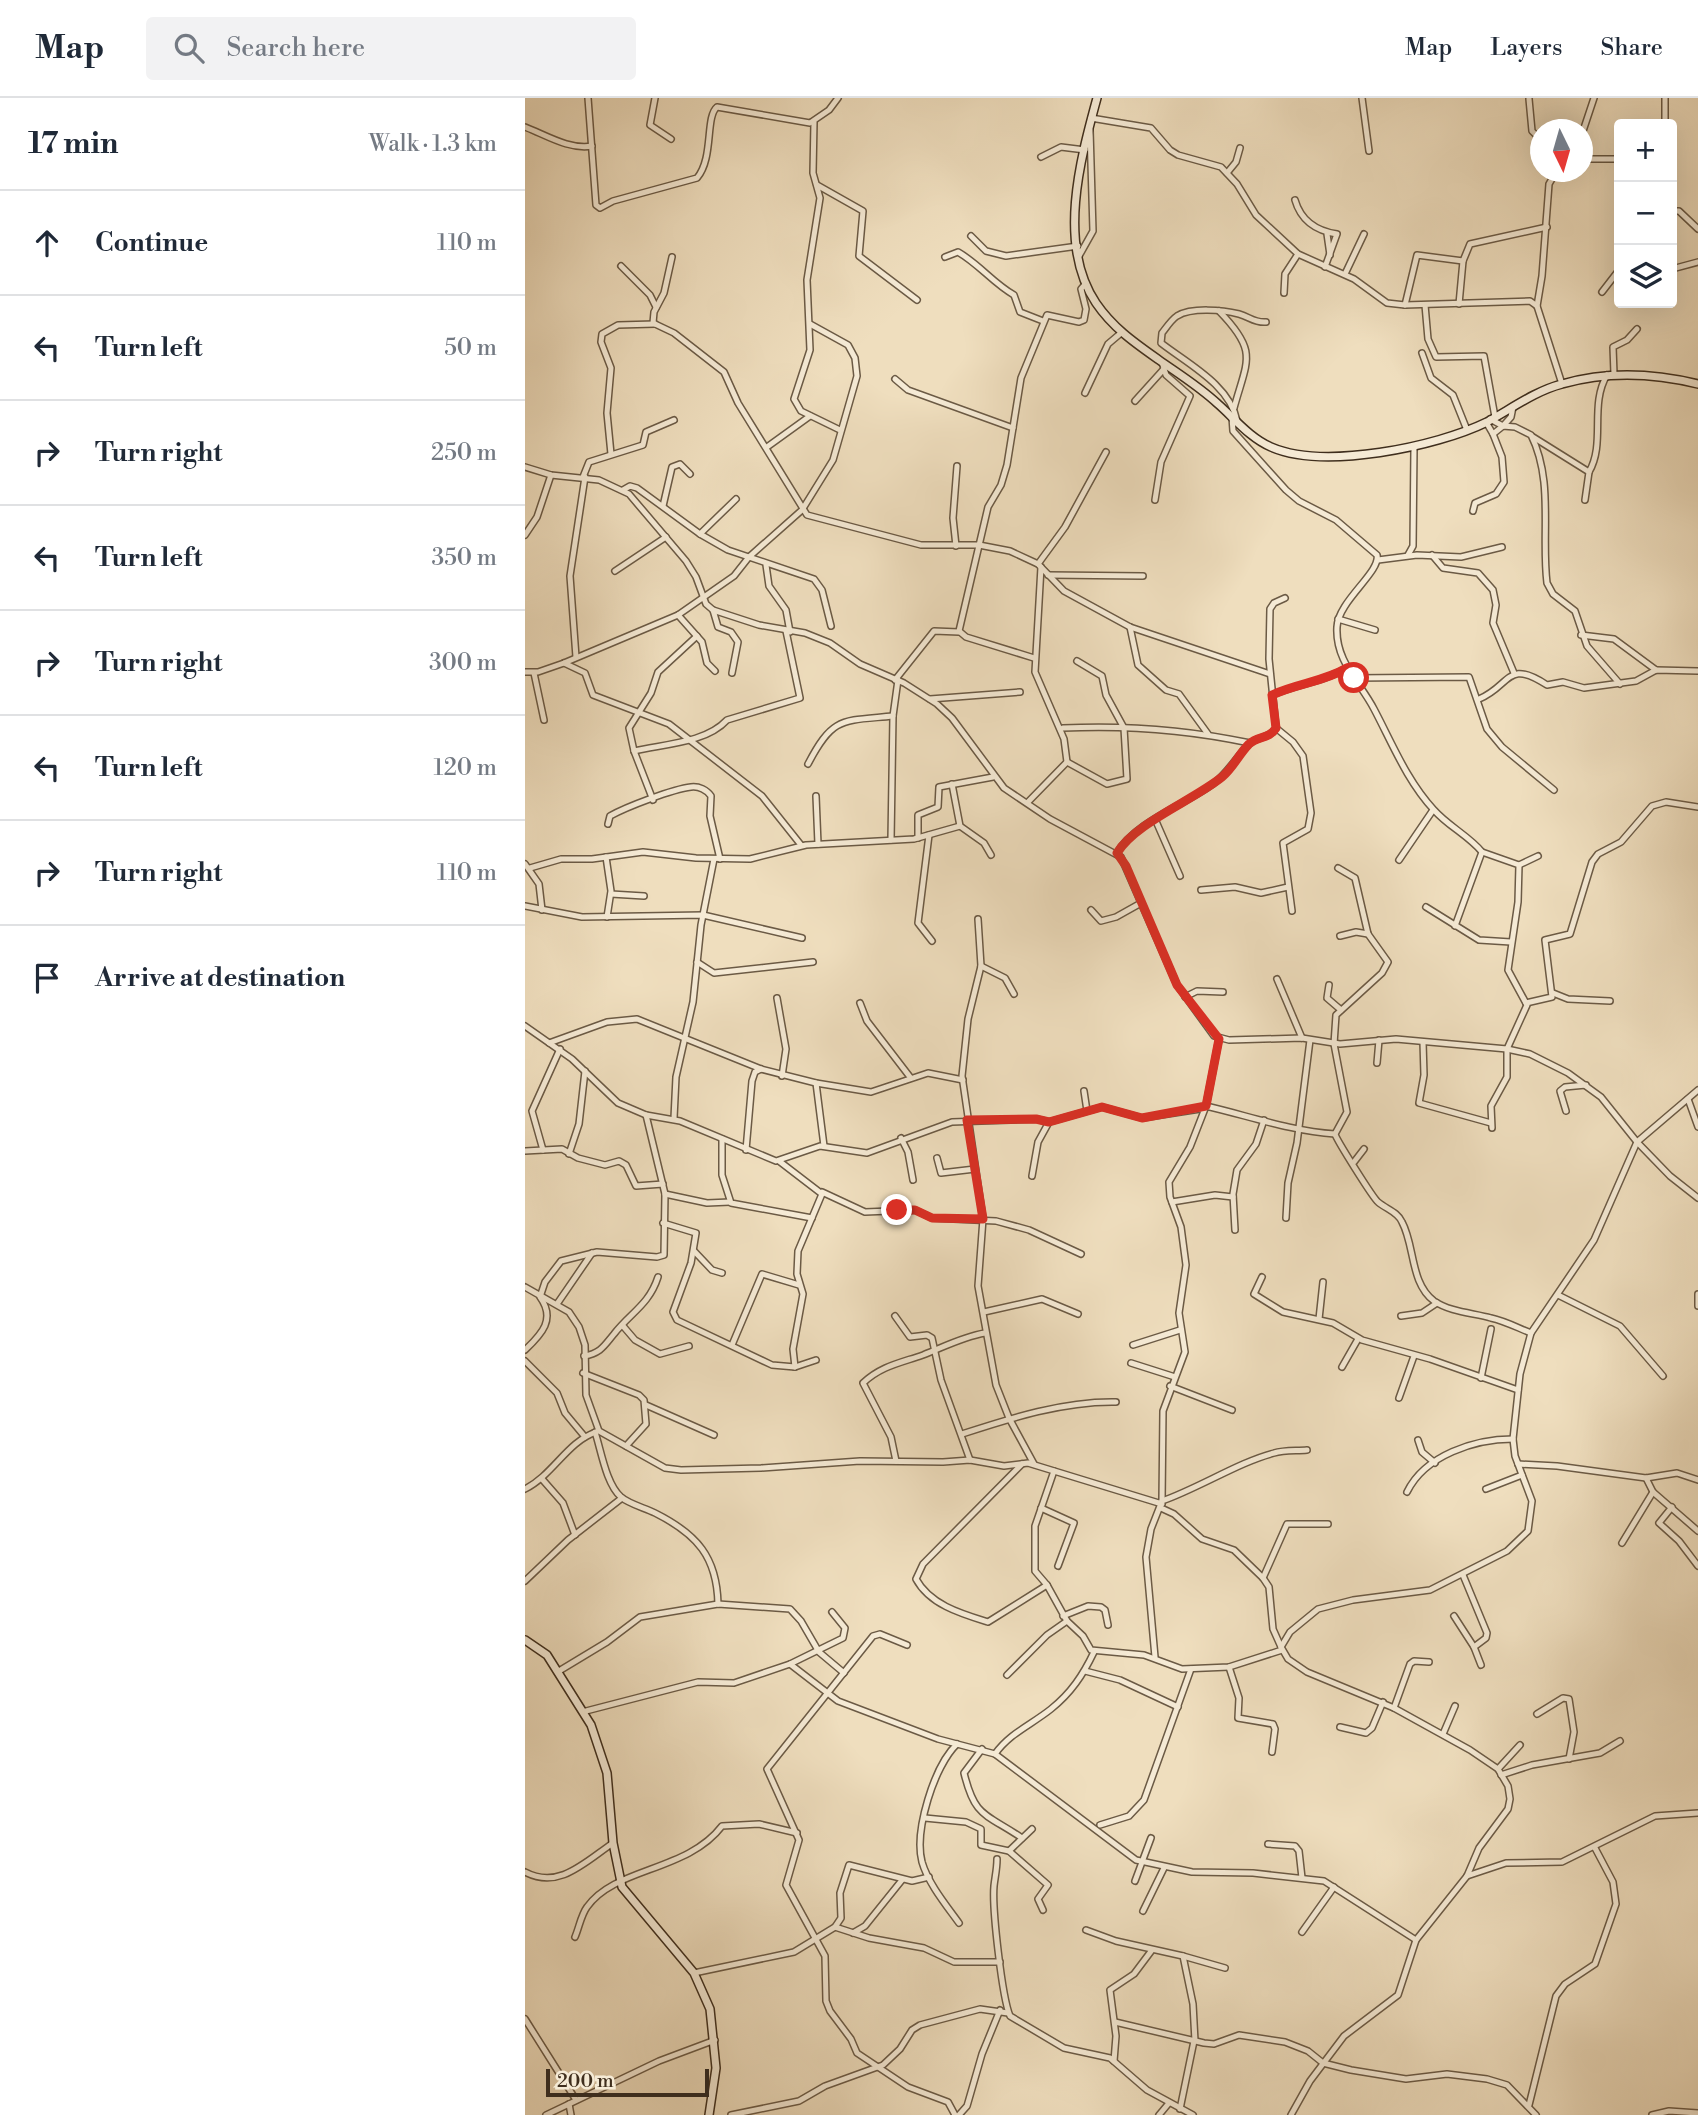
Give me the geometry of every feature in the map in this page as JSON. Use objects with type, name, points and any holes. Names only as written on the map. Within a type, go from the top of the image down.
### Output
[{"type":"street","points":[[588,98],[596,205],[600,208],[613,201],[697,178],[710,147],[711,115],[717,107],[727,106],[799,122],[814,122]]},
{"type":"street","points":[[655,98],[650,125],[671,139]]},
{"type":"street","points":[[838,98],[814,122],[812,166],[820,198],[807,280],[810,355],[794,399],[796,408],[840,430]]},
{"type":"street","points":[[1097,98],[1085,150],[1074,223],[1086,283],[1095,302],[1121,333],[1162,366],[1234,415],[1268,446],[1286,453],[1335,455],[1414,448],[1467,430],[1562,384],[1611,375],[1673,378],[1698,384]]},
{"type":"street","points":[[1362,98],[1369,151]]},
{"type":"street","points":[[1587,119],[1594,98]]},
{"type":"street","points":[[1665,98],[1665,119]]},
{"type":"street","points":[[1529,99],[1531,119]]},
{"type":"street","points":[[1091,121],[1151,128],[1170,150],[1221,167],[1256,215],[1298,254],[1345,274],[1387,303],[1405,306],[1516,299],[1530,301],[1537,306]]},
{"type":"street","points":[[1079,256],[1093,231],[1091,121]]},
{"type":"street","points":[[525,127],[580,148],[592,146]]},
{"type":"street","points":[[1041,156],[1061,147],[1085,150]]},
{"type":"street","points":[[1227,173],[1236,162],[1240,148]]},
{"type":"street","points":[[1593,159],[1614,159]]},
{"type":"street","points":[[1550,182],[1537,306],[1562,384]]},
{"type":"street","points":[[817,185],[864,212],[859,256],[917,300]]},
{"type":"street","points":[[1295,200],[1305,219],[1327,234],[1335,233],[1338,237],[1325,267]]},
{"type":"street","points":[[1677,211],[1698,229]]},
{"type":"street","points":[[1459,304],[1463,261],[1470,244],[1547,227]]},
{"type":"street","points":[[1327,234],[1330,255]]},
{"type":"street","points":[[1345,274],[1364,234]]},
{"type":"street","points":[[971,236],[986,251],[1006,256],[1077,246]]},
{"type":"street","points":[[945,257],[958,252],[973,261],[1002,288],[1014,295],[1020,312],[1044,321]]},
{"type":"street","points":[[1284,293],[1285,274],[1298,254]]},
{"type":"street","points":[[1405,306],[1416,255],[1463,261]]},
{"type":"street","points":[[655,324],[653,318],[664,293],[671,257]]},
{"type":"street","points":[[1677,268],[1698,262]]},
{"type":"street","points":[[621,265],[653,298],[656,307]]},
{"type":"street","points":[[1602,292],[1614,276]]},
{"type":"street","points":[[960,632],[988,507],[995,497],[1007,465],[1021,378],[1044,321],[1050,315],[1082,322],[1086,309],[1081,289],[1086,283]]},
{"type":"street","points":[[1425,304],[1429,339],[1436,357],[1484,356],[1490,419],[1502,457],[1504,482],[1496,494],[1475,503],[1473,511]]},
{"type":"street","points":[[1219,311],[1237,332],[1248,357],[1234,415],[1233,431],[1299,501],[1326,514],[1356,535],[1378,560]]},
{"type":"street","points":[[1234,415],[1226,395],[1161,344],[1160,339],[1179,315],[1219,311],[1266,322]]},
{"type":"street","points":[[611,454],[607,414],[611,368],[601,342],[602,334],[618,325],[655,324],[674,332],[721,369],[738,403],[767,447],[802,510],[811,517],[913,543],[979,545],[1010,551],[1039,565],[1064,591],[1130,627],[1270,674]]},
{"type":"street","points":[[525,672],[534,673],[563,663],[678,615],[740,569],[749,557],[802,510],[828,470],[857,376],[855,358],[846,342],[810,324]]},
{"type":"street","points":[[1585,500],[1594,457],[1598,394],[1611,375],[1613,347],[1627,340],[1637,329]]},
{"type":"street","points":[[1085,393],[1108,344],[1121,333]]},
{"type":"street","points":[[1422,353],[1431,378],[1453,395],[1467,430]]},
{"type":"street","points":[[1135,401],[1162,366]]},
{"type":"street","points":[[1154,500],[1161,461],[1190,399],[1189,394],[1162,366]]},
{"type":"street","points":[[895,379],[908,390],[1013,428]]},
{"type":"street","points":[[1493,434],[1511,417],[1513,407]]},
{"type":"street","points":[[767,447],[810,416]]},
{"type":"street","points":[[1490,419],[1531,435],[1589,472]]},
{"type":"street","points":[[576,657],[571,572],[584,504],[584,477],[589,461],[643,445],[645,433],[674,420]]},
{"type":"street","points":[[1531,435],[1541,461],[1544,483],[1547,583],[1553,594],[1575,611],[1581,635],[1620,684]]},
{"type":"street","points":[[1407,555],[1413,546],[1414,448]]},
{"type":"street","points":[[1067,762],[1064,739],[1035,672],[1039,565],[1065,527],[1107,452]]},
{"type":"street","points":[[663,506],[672,467],[680,464],[690,474]]},
{"type":"street","points":[[956,546],[953,518],[957,466]]},
{"type":"street","points":[[525,467],[551,475],[584,477],[623,490],[666,537],[696,577],[718,626],[731,632],[738,642],[732,673]]},
{"type":"street","points":[[525,535],[537,517],[551,475]]},
{"type":"street","points":[[623,490],[630,486],[637,488],[699,534],[735,554],[803,573],[816,580],[831,626]]},
{"type":"street","points":[[699,534],[737,499]]},
{"type":"street","points":[[615,571],[666,537]]},
{"type":"street","points":[[1502,547],[1461,557],[1407,555],[1378,560],[1346,601],[1338,619],[1337,636],[1347,668],[1373,706],[1390,746],[1433,810],[1482,852],[1519,865],[1538,856]]},
{"type":"street","points":[[735,554],[740,569]]},
{"type":"street","points":[[1431,555],[1443,568],[1478,573],[1493,590],[1496,605],[1493,623],[1514,673]]},
{"type":"street","points":[[634,751],[690,740],[718,729],[727,720],[800,698],[786,610],[769,586],[769,570],[765,563]]},
{"type":"street","points":[[1048,575],[1143,576]]},
{"type":"street","points":[[1285,598],[1271,605],[1272,695],[1276,728],[1301,752],[1311,813],[1308,829],[1283,843],[1292,911]]},
{"type":"street","points":[[713,610],[829,643],[870,669],[897,680],[930,699],[952,718],[993,777],[1004,788],[1050,818],[1117,853],[1126,866],[1185,997],[1219,1039],[1206,1106],[1190,1147],[1171,1173],[1169,1182],[1172,1202],[1181,1227],[1186,1265],[1179,1313],[1185,1352],[1170,1386],[1163,1411],[1162,1504],[1151,1529],[1146,1557],[1154,1657]]},
{"type":"street","points":[[678,615],[697,636],[707,663],[715,671]]},
{"type":"street","points":[[1338,619],[1375,630]]},
{"type":"street","points":[[1130,627],[1138,665],[1166,690],[1179,694],[1208,734]]},
{"type":"street","points":[[891,840],[893,716],[897,680],[934,631],[960,632],[1034,658]]},
{"type":"street","points":[[1581,635],[1614,639],[1656,670]]},
{"type":"street","points":[[653,800],[634,751],[629,728],[640,712],[658,672],[697,636]]},
{"type":"street","points":[[1067,762],[1107,784],[1126,781],[1123,728],[1107,695],[1102,676],[1077,661]]},
{"type":"street","points":[[563,663],[585,673],[593,695],[669,724],[690,740],[762,796],[801,845]]},
{"type":"street","points":[[1272,695],[1296,685],[1321,681],[1347,668]]},
{"type":"street","points":[[1479,699],[1493,693],[1504,679],[1514,673],[1533,676],[1547,685],[1563,682],[1579,688],[1636,681],[1656,670],[1698,671]]},
{"type":"street","points":[[534,673],[544,720]]},
{"type":"street","points":[[1354,678],[1465,676],[1472,680],[1491,735],[1554,790]]},
{"type":"street","points":[[930,699],[1020,692]]},
{"type":"street","points":[[808,764],[823,736],[832,726],[855,720],[893,716]]},
{"type":"street","points":[[1063,728],[1123,728],[1208,734],[1250,743],[1270,736],[1276,728]]},
{"type":"street","points":[[1117,853],[1123,843],[1155,819],[1179,807],[1225,775],[1250,743]]},
{"type":"street","points":[[1028,802],[1067,762]]},
{"type":"street","points":[[918,838],[919,813],[938,807],[938,788],[993,777]]},
{"type":"street","points":[[952,784],[960,826],[984,843],[991,855]]},
{"type":"street","points":[[608,824],[611,815],[691,787],[708,792],[717,859],[703,915],[686,1038],[676,1077],[674,1118]]},
{"type":"street","points":[[816,796],[818,844]]},
{"type":"street","points":[[1553,993],[1545,940],[1562,938],[1574,929],[1588,869],[1598,854],[1621,842],[1652,806],[1666,802],[1698,807]]},
{"type":"street","points":[[1399,860],[1433,810]]},
{"type":"street","points":[[1155,819],[1180,876]]},
{"type":"street","points":[[542,910],[541,894],[528,866],[561,859],[643,852],[717,859],[766,856],[801,845],[918,838],[960,826]]},
{"type":"street","points":[[929,835],[918,923],[932,941]]},
{"type":"street","points":[[1455,926],[1482,852]]},
{"type":"street","points":[[606,857],[611,894],[607,917]]},
{"type":"street","points":[[1423,1042],[1424,1075],[1419,1103],[1491,1126],[1491,1106],[1507,1077],[1507,1049],[1523,1018],[1526,1003],[1509,977],[1511,942],[1518,902],[1519,865]]},
{"type":"street","points":[[1338,868],[1355,878],[1369,933],[1386,957],[1387,967],[1341,1010],[1335,1021],[1334,1044],[1347,1112],[1335,1134],[1339,1147],[1354,1162],[1373,1197],[1399,1216],[1425,1292],[1437,1303],[1492,1318],[1531,1333]]},
{"type":"street","points":[[1201,890],[1235,887],[1261,893],[1278,892],[1288,887]]},
{"type":"street","points":[[611,894],[644,895]]},
{"type":"street","points":[[1091,910],[1097,918],[1108,920],[1141,903]]},
{"type":"street","points":[[525,906],[582,917],[703,915],[802,938]]},
{"type":"street","points":[[1426,907],[1479,940],[1511,942]]},
{"type":"street","points":[[978,919],[981,966],[968,1019],[963,1080],[983,1219],[977,1278],[992,1373],[1009,1418],[1034,1464]]},
{"type":"street","points":[[1340,936],[1356,932],[1369,933]]},
{"type":"street","points":[[697,962],[714,973],[813,962]]},
{"type":"street","points":[[981,966],[1005,978],[1014,995]]},
{"type":"street","points":[[1277,979],[1302,1038]]},
{"type":"street","points":[[1329,985],[1327,998],[1341,1010]]},
{"type":"street","points":[[1185,997],[1197,991],[1223,992]]},
{"type":"street","points":[[1553,993],[1568,999],[1610,1001]]},
{"type":"street","points":[[1526,1003],[1546,1000],[1553,993]]},
{"type":"street","points":[[777,998],[786,1049],[782,1076]]},
{"type":"street","points":[[860,1003],[867,1021],[910,1077]]},
{"type":"street","points":[[549,1043],[607,1022],[637,1019],[761,1069],[816,1083],[871,1092],[910,1077],[935,1073],[963,1080]]},
{"type":"street","points":[[525,1027],[560,1049],[586,1071],[613,1100],[646,1115],[674,1118],[746,1150],[779,1161],[822,1192],[865,1212],[915,1210],[932,1218],[983,1219],[1028,1230],[1081,1254]]},
{"type":"street","points":[[1219,1039],[1302,1038],[1334,1044],[1379,1040],[1423,1042],[1507,1049],[1538,1058],[1586,1084],[1601,1097],[1637,1142],[1670,1176],[1698,1198]]},
{"type":"street","points":[[1286,1218],[1288,1183],[1298,1132],[1310,1040]]},
{"type":"street","points":[[1377,1063],[1379,1040]]},
{"type":"street","points":[[543,1150],[528,1112],[560,1049]]},
{"type":"street","points":[[746,1150],[752,1081],[755,1072],[761,1069]]},
{"type":"street","points":[[569,1154],[579,1124],[586,1071]]},
{"type":"street","points":[[816,1083],[824,1146]]},
{"type":"street","points":[[1566,1111],[1560,1091],[1565,1087],[1586,1084]]},
{"type":"street","points":[[1054,1471],[1035,1525],[1035,1569],[1065,1619],[1094,1652],[1154,1657],[1175,1668],[1229,1667],[1281,1648],[1290,1632],[1318,1609],[1353,1600],[1421,1592],[1463,1575],[1507,1551],[1528,1531],[1532,1501],[1518,1464],[1513,1439],[1518,1390],[1531,1333],[1594,1240],[1637,1142],[1698,1090]]},
{"type":"street","points":[[1084,1091],[1087,1111]]},
{"type":"street","points":[[1688,1099],[1698,1127]]},
{"type":"street","points":[[779,1161],[802,1151],[824,1146],[863,1153],[931,1127],[967,1120],[1036,1119],[1049,1122],[1087,1111],[1113,1108],[1142,1118],[1206,1106],[1264,1120],[1298,1132],[1335,1134]]},
{"type":"street","points":[[525,1350],[546,1326],[548,1308],[541,1297],[545,1282],[561,1261],[592,1253],[662,1256],[665,1194],[646,1115]]},
{"type":"street","points":[[1235,1230],[1233,1197],[1237,1170],[1256,1144],[1264,1120]]},
{"type":"street","points":[[1032,1176],[1038,1142],[1049,1122]]},
{"type":"street","points":[[525,1123],[535,1125]]},
{"type":"street","points":[[901,1138],[908,1152],[913,1180]]},
{"type":"street","points":[[722,1139],[722,1175],[730,1202]]},
{"type":"street","points":[[525,1151],[562,1149],[569,1154],[605,1165],[619,1161],[626,1165],[638,1186],[663,1184]]},
{"type":"street","points":[[1354,1162],[1364,1149]]},
{"type":"street","points":[[937,1158],[938,1168],[946,1174],[975,1169]]},
{"type":"street","points":[[795,1367],[793,1349],[803,1294],[798,1251],[820,1204],[822,1192]]},
{"type":"street","points":[[665,1194],[707,1203],[730,1202],[778,1214],[812,1218]]},
{"type":"street","points":[[1172,1202],[1215,1195],[1233,1197]]},
{"type":"street","points":[[663,1223],[695,1233],[694,1251],[673,1315],[684,1325],[770,1364],[795,1367],[816,1360]]},
{"type":"street","points":[[694,1251],[713,1271],[722,1273]]},
{"type":"street","points":[[557,1304],[592,1253]]},
{"type":"street","points":[[732,1345],[763,1274],[800,1285]]},
{"type":"street","points":[[584,1356],[603,1349],[650,1298],[659,1277]]},
{"type":"street","points":[[1262,1277],[1253,1292],[1255,1296],[1283,1312],[1319,1319],[1358,1339],[1518,1390]]},
{"type":"street","points":[[1319,1319],[1323,1282]]},
{"type":"street","points":[[525,1287],[557,1304],[576,1320],[583,1337],[586,1395],[614,1487],[622,1498],[659,1515],[699,1545],[716,1573],[718,1604]]},
{"type":"street","points":[[1698,1294],[1698,1306]]},
{"type":"street","points":[[1558,1295],[1620,1326],[1663,1376]]},
{"type":"street","points":[[984,1312],[1042,1299],[1078,1314]]},
{"type":"street","points":[[1401,1316],[1422,1313],[1437,1303]]},
{"type":"street","points":[[895,1316],[910,1337],[929,1336],[969,1460]]},
{"type":"street","points":[[623,1326],[635,1340],[660,1354],[689,1346]]},
{"type":"street","points":[[1481,1378],[1491,1329]]},
{"type":"street","points":[[1133,1345],[1180,1330]]},
{"type":"street","points":[[896,1461],[891,1437],[863,1383],[879,1369],[934,1350],[946,1343],[985,1333]]},
{"type":"street","points":[[1342,1367],[1358,1339]]},
{"type":"street","points":[[1399,1398],[1414,1356]]},
{"type":"street","points":[[525,1361],[557,1393],[565,1413],[585,1437]]},
{"type":"street","points":[[1131,1363],[1175,1377]]},
{"type":"street","points":[[583,1373],[639,1395],[646,1405],[714,1435]]},
{"type":"street","points":[[1170,1386],[1232,1410]]},
{"type":"street","points":[[962,1434],[1009,1418],[1095,1402],[1116,1402]]},
{"type":"street","points":[[626,1446],[646,1424],[646,1405]]},
{"type":"street","points":[[525,1489],[542,1479],[585,1437],[597,1431]]},
{"type":"street","points":[[597,1431],[650,1461],[681,1470],[823,1461],[969,1460],[998,1466],[1034,1464],[1162,1504],[1202,1539],[1234,1550],[1263,1578],[1269,1587],[1273,1629],[1288,1659],[1307,1672],[1394,1707],[1443,1734],[1500,1772],[1508,1786],[1508,1809],[1479,1848],[1467,1876],[1416,1940],[1398,1995],[1344,2036],[1291,2115]]},
{"type":"street","points":[[1407,1492],[1418,1475],[1472,1444],[1513,1439]]},
{"type":"street","points":[[1418,1440],[1422,1452],[1435,1463]]},
{"type":"street","points":[[1162,1504],[1257,1459],[1276,1452],[1307,1450]]},
{"type":"street","points":[[1022,1464],[923,1564],[916,1579],[936,1600],[954,1611],[988,1622],[1047,1585]]},
{"type":"street","points":[[1518,1464],[1557,1465],[1646,1478],[1677,1473],[1698,1480]]},
{"type":"street","points":[[1486,1489],[1522,1475]]},
{"type":"street","points":[[1646,1478],[1653,1492],[1698,1531]]},
{"type":"street","points":[[542,1479],[563,1503],[575,1535]]},
{"type":"street","points":[[1622,1543],[1653,1492]]},
{"type":"street","points":[[526,1578],[622,1498]]},
{"type":"street","points":[[1671,1507],[1659,1523],[1679,1541],[1698,1566]]},
{"type":"street","points":[[1041,1508],[1074,1523],[1058,1566]]},
{"type":"street","points":[[1263,1578],[1287,1524],[1328,1524]]},
{"type":"street","points":[[1463,1575],[1487,1633],[1486,1638],[1473,1647]]},
{"type":"street","points":[[559,1671],[607,1642],[640,1617],[718,1604],[790,1609],[801,1620],[819,1652],[844,1673]]},
{"type":"street","points":[[1007,1675],[1065,1619],[1088,1606],[1105,1610],[1108,1625]]},
{"type":"street","points":[[586,1712],[698,1682],[734,1683],[790,1664],[840,1641],[845,1633],[832,1612]]},
{"type":"street","points":[[1454,1616],[1481,1665]]},
{"type":"street","points":[[907,1645],[876,1633],[767,1768],[797,1833],[798,1850],[786,1885],[825,1956],[826,2001],[830,2011],[851,2039],[857,2053],[917,2092],[948,2102],[957,2115],[966,2109],[982,2054],[1000,2010]]},
{"type":"street","points":[[525,1640],[540,1648],[586,1712],[607,1773],[613,1843],[620,1882],[694,1973],[710,2008],[715,2040],[715,2079],[709,2115]]},
{"type":"street","points":[[995,1754],[1015,1732],[1053,1707],[1085,1671],[1094,1652]]},
{"type":"street","points":[[1394,1707],[1410,1664],[1414,1661],[1429,1662]]},
{"type":"street","points":[[790,1664],[828,1695],[874,1716],[995,1754],[1098,1835],[1126,1855],[1143,1863],[1164,1868],[1324,1881],[1416,1940]]},
{"type":"street","points":[[1229,1667],[1239,1698],[1238,1718],[1273,1724],[1275,1729],[1272,1752]]},
{"type":"street","points":[[1100,1825],[1129,1815],[1144,1800],[1191,1669]]},
{"type":"street","points":[[1085,1671],[1120,1679],[1178,1707]]},
{"type":"street","points":[[1537,1714],[1563,1698],[1569,1699],[1574,1732],[1569,1759]]},
{"type":"street","points":[[1340,1727],[1366,1732],[1372,1728],[1383,1702]]},
{"type":"street","points":[[1443,1734],[1455,1706]]},
{"type":"street","points":[[1500,1772],[1600,1753],[1620,1741]]},
{"type":"street","points":[[957,1744],[948,1753],[939,1771],[925,1818],[921,1847],[929,1877],[959,1923]]},
{"type":"street","points":[[1500,1772],[1520,1745]]},
{"type":"street","points":[[982,1749],[964,1774],[974,1807],[1022,1838]]},
{"type":"street","points":[[1467,1876],[1506,1863],[1562,1862],[1655,1816],[1698,1813]]},
{"type":"street","points":[[925,1818],[966,1822],[981,1829],[981,1845],[1009,1852],[1047,1884],[1048,1888],[1038,1899],[1043,1910]]},
{"type":"street","points":[[575,1937],[587,1907],[620,1882],[692,1854],[726,1825],[759,1824],[797,1833]]},
{"type":"street","points":[[1009,1852],[1032,1829]]},
{"type":"street","points":[[1135,1881],[1151,1839]]},
{"type":"street","points":[[525,1872],[540,1879],[554,1880],[613,1843]]},
{"type":"street","points":[[1268,1844],[1295,1846],[1299,1850],[1302,1878]]},
{"type":"street","points":[[1529,2105],[1556,1996],[1565,1984],[1595,1964],[1616,1904],[1613,1882],[1595,1848]]},
{"type":"street","points":[[997,1860],[994,1889],[1000,1962],[1008,2012],[1017,2022],[1064,2048],[1100,2054],[1114,2061],[1147,2090],[1193,2115]]},
{"type":"street","points":[[694,1973],[758,1962],[794,1952],[835,1927],[841,1918],[840,1893],[849,1865],[902,1880],[929,1877]]},
{"type":"street","points":[[1143,1911],[1164,1868]]},
{"type":"street","points":[[853,1933],[865,1926],[902,1880]]},
{"type":"street","points":[[1302,1932],[1334,1887]]},
{"type":"street","points":[[835,1927],[920,1947],[954,1962],[1000,1962]]},
{"type":"street","points":[[1086,1930],[1225,1968]]},
{"type":"street","points":[[1114,2061],[1115,2022],[1110,1990],[1134,1974],[1152,1950]]},
{"type":"street","points":[[1180,2109],[1194,2041],[1193,2004],[1183,1956]]},
{"type":"street","points":[[731,2115],[802,2100],[825,2086],[878,2067],[894,2056],[912,2030],[920,2025],[979,2009],[1008,2012]]},
{"type":"street","points":[[525,2019],[576,2100]]},
{"type":"street","points":[[1115,2022],[1214,2044],[1239,2035],[1285,2042],[1308,2051],[1324,2063],[1406,2079],[1447,2074],[1487,2078],[1507,2085],[1536,2115]]},
{"type":"street","points":[[546,2115],[659,2061],[715,2040]]},
{"type":"street","points":[[1159,2115],[1169,2103]]},
{"type":"street","points":[[569,2104],[571,2115]]},
{"type":"street","points":[[1652,2115],[1669,2111],[1698,2113]]},
{"type":"route","points":[[897,1210],[915,1210],[932,1218],[983,1219],[967,1120],[1036,1119],[1049,1122],[1102,1107],[1142,1118],[1206,1106],[1219,1039],[1214,1036],[1177,985],[1126,866],[1117,853],[1123,843],[1136,832],[1179,807],[1225,775],[1250,743],[1273,733],[1276,728],[1272,695],[1296,685],[1321,681],[1347,668],[1354,678]]}]
